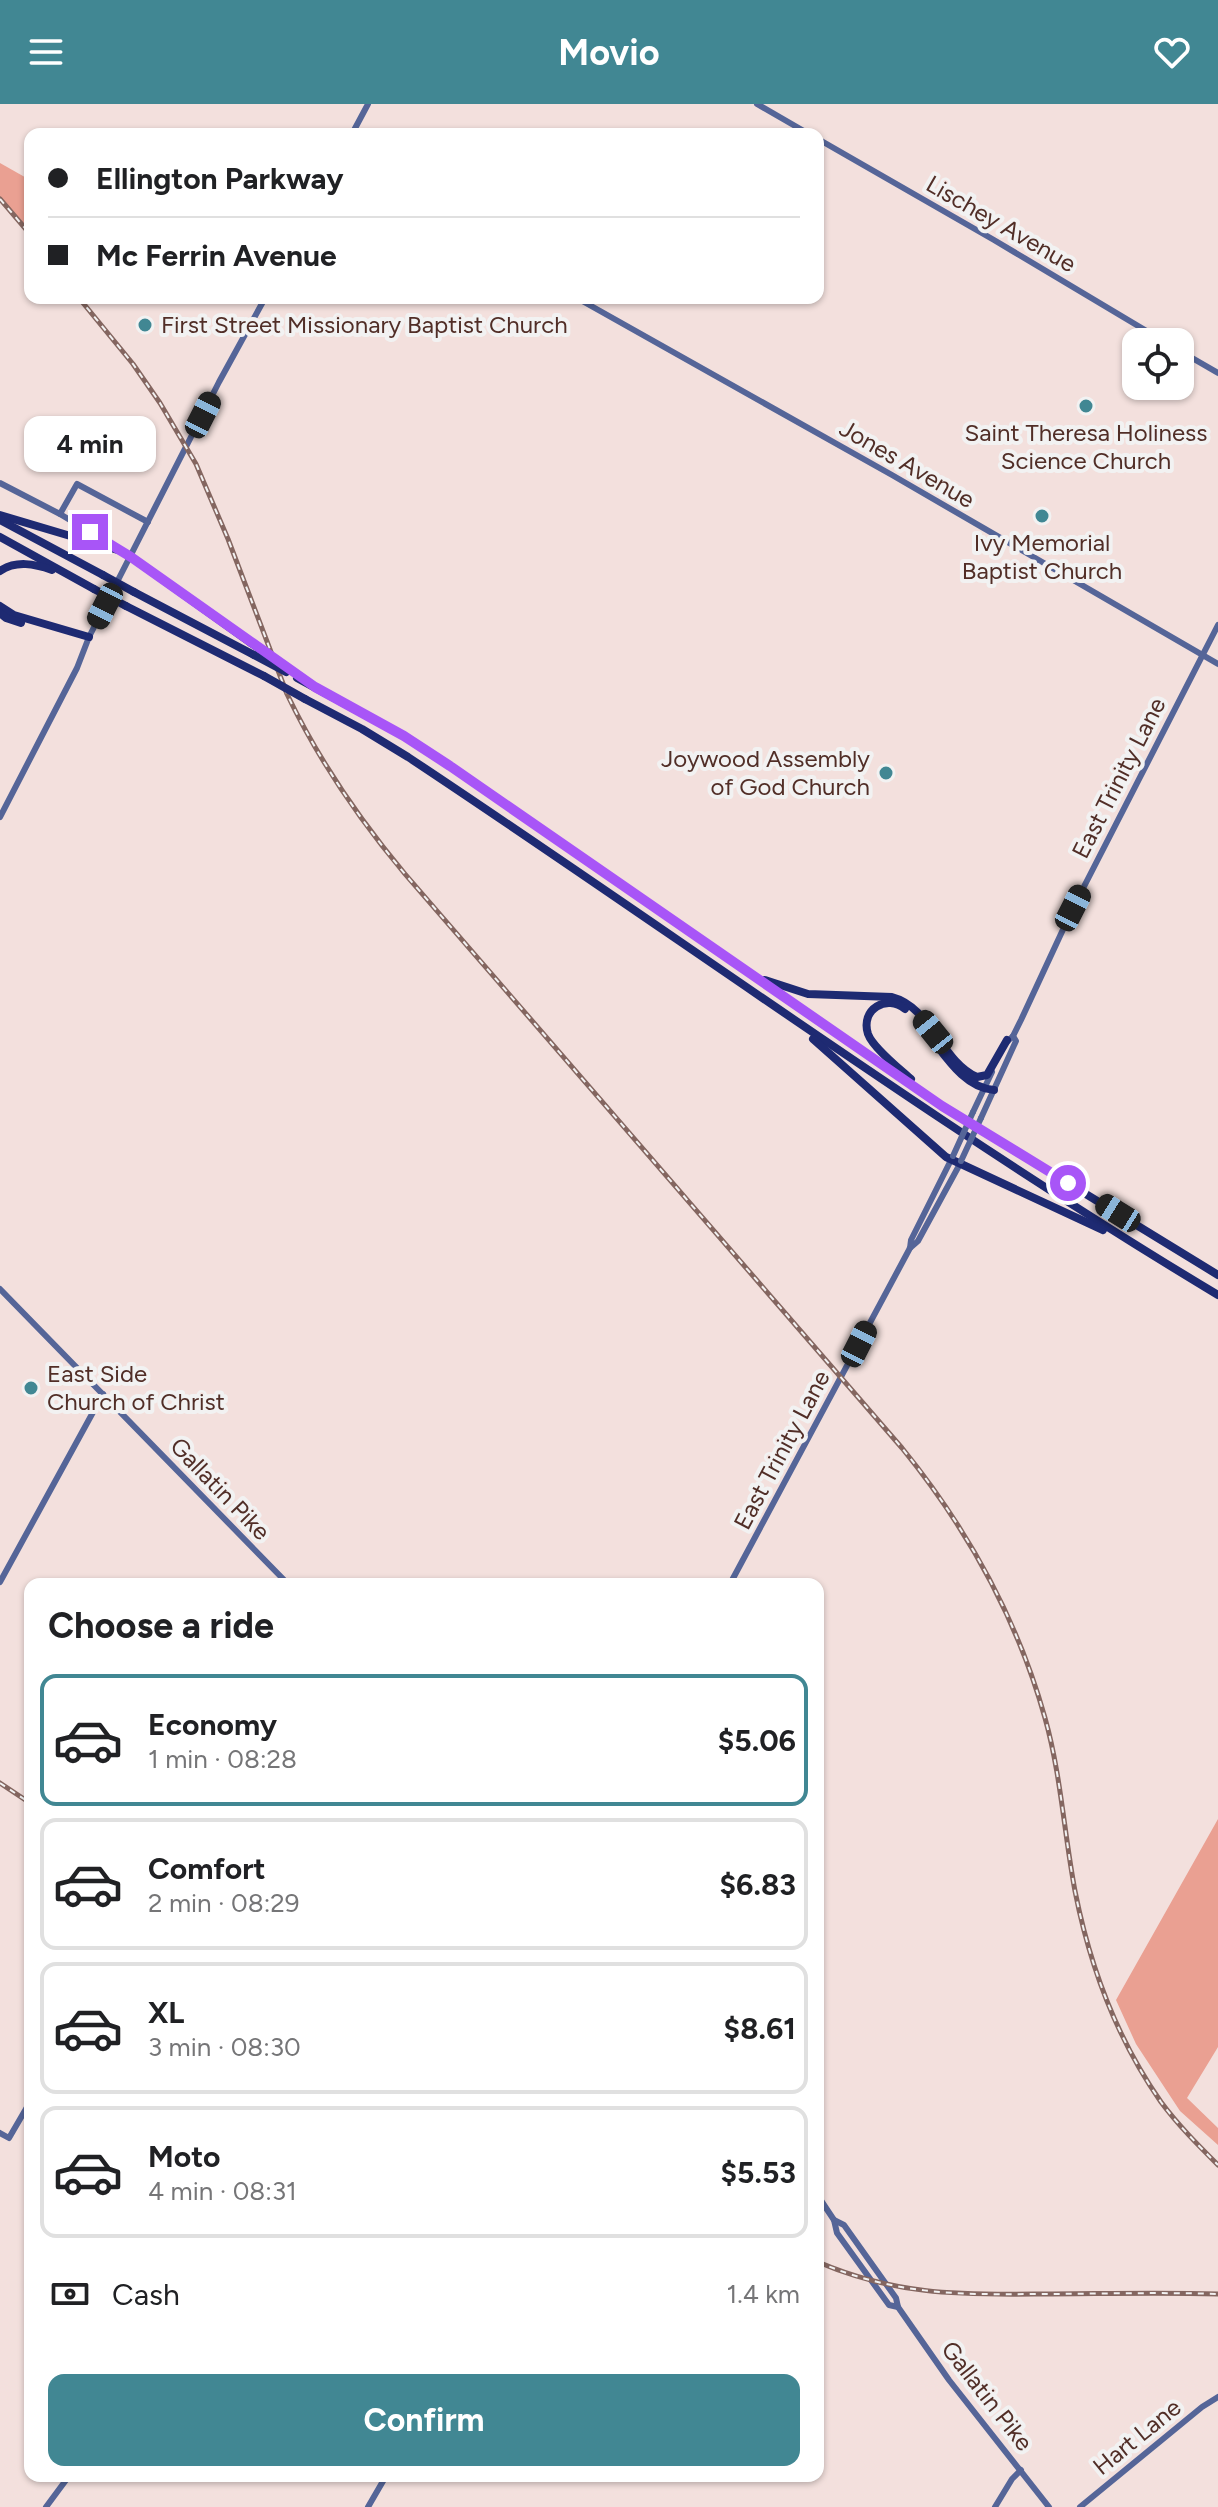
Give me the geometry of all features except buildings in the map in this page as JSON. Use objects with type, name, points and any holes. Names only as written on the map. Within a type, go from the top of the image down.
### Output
[{"type":"highway","points":[[0,518],[121,551]]},
{"type":"highway","points":[[0,518],[134,592],[296,675]]},
{"type":"highway","points":[[0,537],[264,676],[408,757],[800,1025],[1136,1246],[1218,1295]]},
{"type":"highway","points":[[131,557],[296,675],[404,736],[450,766],[942,1106],[1218,1275]]},
{"type":"highway","points":[[0,571],[15,564],[38,565],[80,581]]},
{"type":"highway","points":[[0,606],[14,615],[88,640]]},
{"type":"highway","points":[[0,613],[13,621],[88,640]]},
{"type":"highway","points":[[753,976],[808,994],[903,1000],[918,1013],[963,1068],[988,1087]]},
{"type":"highway","points":[[942,1106],[877,1047],[868,1034],[868,1014],[874,1006],[890,1002],[901,1005],[959,1073],[988,1087]]},
{"type":"highway","points":[[800,1025],[868,1088],[956,1160],[1136,1246]]},
{"type":"highway","points":[[977,1077],[987,1075],[1010,1038]]},
{"type":"main road","points":[[355,128],[368,104]]},
{"type":"main road","points":[[757,104],[799,128]]},
{"type":"main road","name":"Lischey Avenue","points":[[824,142],[1142,328]]},
{"type":"main road","points":[[0,817],[262,304]]},
{"type":"main road","name":"Jones Avenue","points":[[588,304],[1218,664]]},
{"type":"main road","points":[[1194,359],[1218,373]]},
{"type":"main road","points":[[0,483],[60,514],[131,557]]},
{"type":"main road","points":[[60,514],[77,484],[148,522]]},
{"type":"main road","name":"East Trinity Lane","points":[[956,1160],[973,1112],[1218,625]]},
{"type":"main road","name":"East Trinity Lane","points":[[733,1578],[910,1248],[918,1241],[956,1160],[981,1118],[988,1087]]},
{"type":"main road","name":"Gallatin Pike","points":[[0,1289],[282,1578]]},
{"type":"main road","points":[[0,1582],[103,1394]]},
{"type":"main road","points":[[0,2133],[9,2138],[24,2112]]},
{"type":"main road","name":"Gallatin Pike","points":[[824,2205],[834,2220],[844,2225],[949,2380],[1049,2507]]},
{"type":"main road","name":"Hart Lane","points":[[1080,2507],[1218,2397]]},
{"type":"main road","points":[[995,2507],[1021,2470]]},
{"type":"main road","points":[[46,2507],[65,2482]]},
{"type":"main road","points":[[368,2507],[383,2482]]},
{"type":"shaded area","points":[[0,163],[24,177],[24,227],[0,199]]},
{"type":"shaded area","points":[[1218,1819],[1218,2047],[1187,2098],[1218,2128],[1218,2145],[1180,2111],[1136,2044],[1116,2000]]},
{"type":"railway","points":[[0,199],[24,227]]},
{"type":"railway","points":[[84,304],[133,364],[196,464],[287,694],[312,742],[356,810],[405,874],[902,1448],[926,1478],[968,1542],[1005,1610],[1045,1718],[1081,1919],[1107,2001],[1131,2053],[1161,2102],[1218,2165]]},
{"type":"railway","points":[[0,1783],[24,1799]]},
{"type":"railway","points":[[824,2264],[872,2281],[951,2293],[1218,2294]]},
{"type":"place","name":"First Street Missionary Baptist Church","points":[[145,325]]},
{"type":"place","name":"Saint Theresa Holiness Science Church","points":[[1086,406]]},
{"type":"place","name":"Ivy Memorial Baptist Church","points":[[1042,516]]},
{"type":"place","name":"Joywood Assembly of God Church","points":[[886,773]]},
{"type":"place","name":"East Side Church of Christ","points":[[31,1388]]},
{"type":"route","points":[[90,532],[131,557],[315,687],[404,736],[450,766],[942,1106],[1068,1183]]}]
